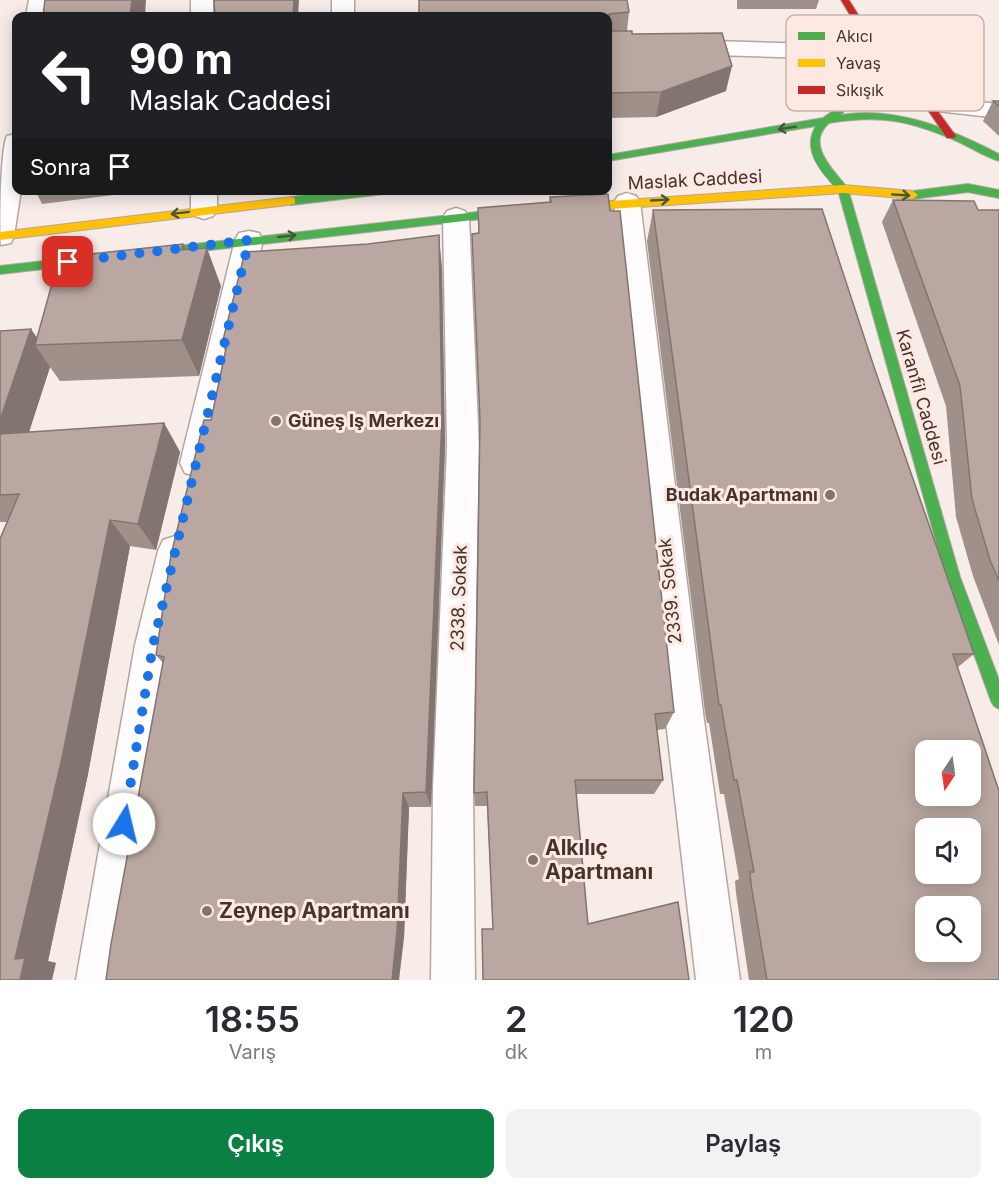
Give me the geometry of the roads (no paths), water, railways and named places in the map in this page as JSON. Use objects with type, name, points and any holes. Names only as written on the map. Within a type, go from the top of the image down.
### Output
[{"type":"main road","points":[[845,0],[854,15]]},
{"type":"main road","name":"Karanfil Caddesi","points":[[839,111],[836,116],[822,125],[815,137],[816,150],[825,170],[843,189],[953,577],[999,701]]},
{"type":"main road","points":[[933,111],[967,159]]},
{"type":"main road","name":"Maslak Caddesi","points":[[612,157],[806,125],[836,116],[895,114],[946,131],[999,158]]},
{"type":"main road","name":"Maslak Caddesi","points":[[0,270],[456,217],[627,202],[843,189],[909,196],[969,183],[999,194]]},
{"type":"main road","points":[[0,236],[204,200],[298,195]]},
{"type":"street","points":[[612,48],[786,51]]},
{"type":"street","points":[[984,110],[999,111]]},
{"type":"street","points":[[0,236],[12,165]]},
{"type":"street","name":"2339. Sokak","points":[[627,202],[684,713],[718,980]]},
{"type":"street","name":"2338. Sokak","points":[[453,980],[453,789],[463,447],[456,217]]},
{"type":"street","points":[[98,980],[153,645],[249,240]]},
{"type":"place","name":"Güneş Iş Merkezı","points":[[276,421]]},
{"type":"place","name":"Budak Apartmanı","points":[[830,495]]},
{"type":"place","name":"Alkılıç Apartmanı","points":[[533,860]]},
{"type":"place","name":"Zeynep Apartmanı","points":[[207,911]]}]
